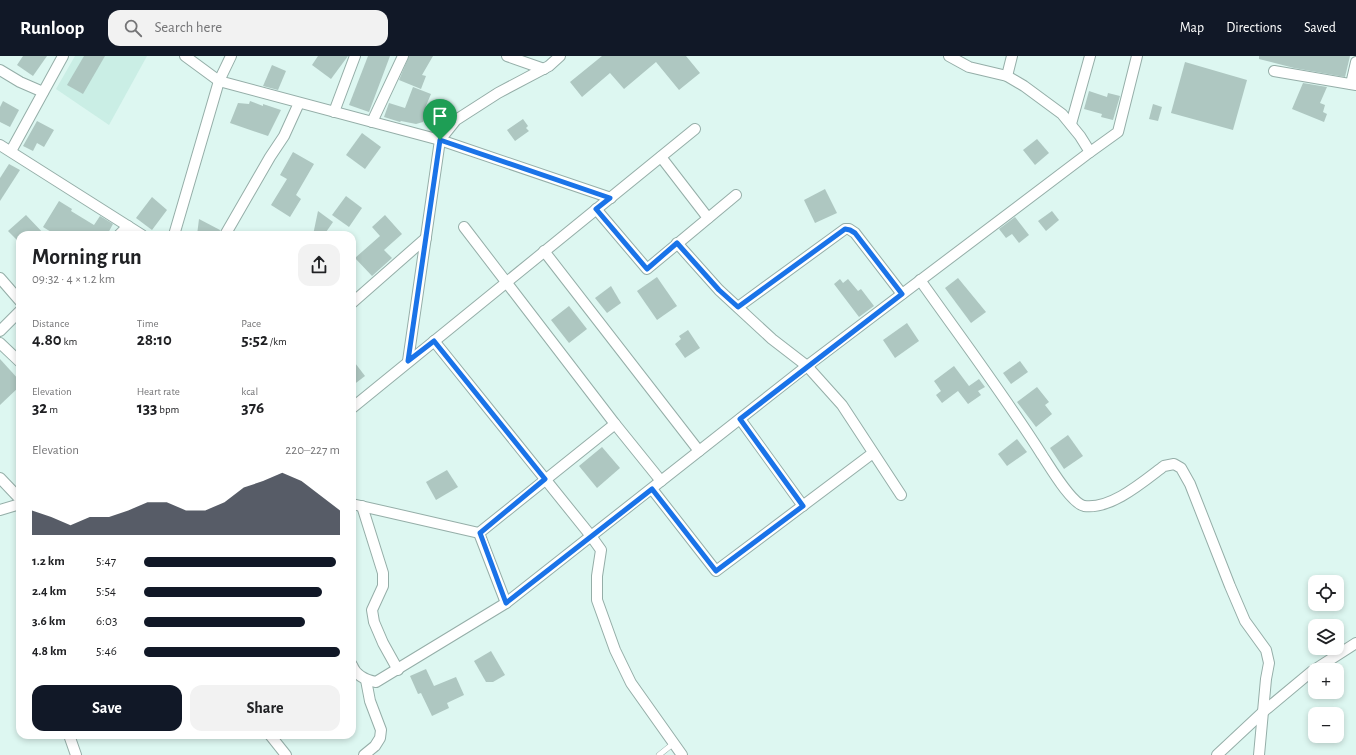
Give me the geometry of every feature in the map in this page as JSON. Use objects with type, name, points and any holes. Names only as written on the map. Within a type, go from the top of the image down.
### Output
[{"type":"street","points":[[11,151],[63,56]]},
{"type":"street","points":[[186,56],[219,81],[440,140],[610,198]]},
{"type":"street","points":[[175,231],[219,81],[231,56]]},
{"type":"street","points":[[334,112],[355,56]]},
{"type":"street","points":[[372,122],[403,56]]},
{"type":"street","points":[[507,56],[544,69]]},
{"type":"street","points":[[408,361],[440,140],[456,120],[498,93],[544,69],[560,56]]},
{"type":"street","points":[[949,56],[970,67],[1007,76],[1062,114],[1071,124],[1090,152]]},
{"type":"street","points":[[1007,76],[1012,56]]},
{"type":"street","points":[[1071,124],[1090,56]]},
{"type":"street","points":[[356,672],[366,680],[376,682],[506,603],[807,366],[1118,132],[1137,56]]},
{"type":"street","points":[[1274,71],[1353,84],[1356,62]]},
{"type":"street","points":[[0,70],[20,82],[43,92]]},
{"type":"street","points":[[227,231],[270,157],[284,136],[299,103]]},
{"type":"street","points":[[356,405],[695,129]]},
{"type":"street","points":[[0,144],[136,231]]},
{"type":"street","points":[[661,157],[708,218]]},
{"type":"street","points":[[596,209],[647,269],[736,195]]},
{"type":"street","points":[[123,231],[128,226]]},
{"type":"street","points":[[464,227],[615,424],[661,481]]},
{"type":"street","points":[[738,307],[845,229],[855,233],[902,294]]},
{"type":"street","points":[[356,299],[426,238]]},
{"type":"street","points":[[677,243],[719,290],[772,339],[807,366],[842,405],[901,495]]},
{"type":"street","points":[[544,252],[699,452]]},
{"type":"street","points":[[0,278],[16,296]]},
{"type":"street","points":[[920,280],[1018,417],[1055,475],[1074,500],[1083,506],[1097,505],[1117,499],[1164,466],[1174,464],[1181,468],[1190,484],[1245,621],[1266,650],[1270,663],[1266,679],[1259,755]]},
{"type":"street","points":[[0,331],[16,315]]},
{"type":"street","points":[[434,341],[601,550],[597,576],[596,600],[615,650],[631,683],[682,755]]},
{"type":"street","points":[[0,343],[16,358]]},
{"type":"street","points":[[740,419],[803,506]]},
{"type":"street","points":[[480,533],[615,424]]},
{"type":"street","points":[[652,489],[716,571],[873,453]]},
{"type":"street","points":[[0,478],[16,495]]},
{"type":"street","points":[[0,510],[16,505]]},
{"type":"street","points":[[357,505],[480,533]]},
{"type":"street","points":[[357,505],[383,573],[383,586],[372,610],[374,622],[383,643],[398,670]]},
{"type":"street","points":[[480,533],[506,603]]},
{"type":"street","points":[[1217,755],[1263,712],[1311,672],[1356,643]]},
{"type":"street","points":[[364,755],[375,746],[380,738],[381,730],[370,701],[366,680]]},
{"type":"street","points":[[70,739],[76,755]]},
{"type":"street","points":[[273,739],[286,755]]},
{"type":"lane","points":[[660,755],[674,743]]},
{"type":"shaded area","points":[[75,56],[147,56],[109,125],[56,89]]},
{"type":"building","points":[[23,56],[47,56],[33,76],[17,65]]},
{"type":"building","points":[[84,56],[105,56],[83,94],[67,85]]},
{"type":"building","points":[[318,56],[348,56],[331,79],[312,65]]},
{"type":"building","points":[[368,56],[390,56],[369,112],[349,105]]},
{"type":"building","points":[[409,56],[433,56],[422,75],[426,76],[421,89],[399,80]]},
{"type":"building","points":[[602,56],[686,56],[700,73],[679,90],[656,62],[624,89],[610,73],[582,97],[570,82]]},
{"type":"building","points":[[1259,56],[1350,56],[1345,77],[1294,68],[1259,59]]},
{"type":"building","points":[[1185,62],[1247,80],[1233,130],[1171,113]]},
{"type":"building","points":[[272,65],[286,71],[278,90],[263,86]]},
{"type":"building","points":[[1303,83],[1327,87],[1320,103],[1325,105],[1323,112],[1327,114],[1324,122],[1292,109]]},
{"type":"building","points":[[413,87],[431,94],[425,108],[429,109],[426,119],[423,122],[416,124],[400,122],[384,117],[389,103],[405,108]]},
{"type":"building","points":[[1089,91],[1107,97],[1108,93],[1120,96],[1113,120],[1101,117],[1102,114],[1084,109]]},
{"type":"building","points":[[3,101],[19,110],[10,127],[0,122],[0,107]]},
{"type":"building","points":[[250,101],[281,110],[268,136],[230,123],[238,103],[249,104]]},
{"type":"building","points":[[1153,104],[1162,107],[1158,121],[1149,119]]},
{"type":"building","points":[[523,119],[528,126],[526,128],[529,131],[515,141],[507,130]]},
{"type":"building","points":[[37,121],[54,130],[44,147],[37,143],[33,151],[23,146]]},
{"type":"building","points":[[362,133],[381,147],[365,169],[346,155]]},
{"type":"building","points":[[1037,139],[1049,153],[1035,165],[1023,150]]},
{"type":"building","points":[[293,152],[314,164],[296,195],[301,199],[290,217],[271,205],[287,179],[280,175]]},
{"type":"building","points":[[9,164],[20,170],[0,201],[0,178]]},
{"type":"building","points":[[825,189],[837,213],[815,223],[804,200]]},
{"type":"building","points":[[346,196],[362,208],[349,227],[332,215]]},
{"type":"building","points":[[152,197],[167,210],[152,230],[136,218]]},
{"type":"building","points":[[59,201],[72,209],[71,211],[94,225],[100,216],[113,224],[109,231],[50,231],[43,227]]},
{"type":"building","points":[[318,211],[333,222],[327,231],[314,231]]},
{"type":"building","points":[[1052,211],[1059,220],[1046,231],[1038,221]]},
{"type":"building","points":[[26,215],[41,231],[16,231],[16,239],[8,231]]},
{"type":"building","points":[[385,215],[402,234],[384,250],[392,258],[372,276],[356,259],[356,257],[380,236],[372,227]]},
{"type":"building","points":[[1015,217],[1029,235],[1019,243],[1012,234],[1006,238],[999,229]]},
{"type":"building","points":[[199,219],[220,230],[220,231],[198,231]]},
{"type":"building","points":[[657,277],[677,306],[657,320],[637,291]]},
{"type":"building","points":[[958,278],[986,312],[971,323],[945,288]]},
{"type":"building","points":[[840,279],[843,283],[848,279],[858,291],[861,289],[874,306],[859,317],[834,284]]},
{"type":"building","points":[[611,286],[621,303],[607,313],[595,298]]},
{"type":"building","points":[[569,306],[587,329],[569,343],[551,320]]},
{"type":"building","points":[[907,323],[919,341],[895,358],[883,340]]},
{"type":"building","points":[[688,330],[700,348],[685,358],[675,344],[681,339],[679,336]]},
{"type":"building","points":[[0,359],[16,377],[16,390],[0,405]]},
{"type":"building","points":[[1020,361],[1028,372],[1011,384],[1003,373]]},
{"type":"building","points":[[356,364],[365,376],[356,383]]},
{"type":"building","points":[[954,366],[969,386],[979,379],[985,387],[978,391],[981,395],[968,404],[958,391],[942,403],[936,395],[941,391],[934,381]]},
{"type":"building","points":[[1037,387],[1049,402],[1045,405],[1052,414],[1036,427],[1017,402]]},
{"type":"building","points":[[1068,435],[1083,456],[1064,469],[1050,448]]},
{"type":"building","points":[[1017,439],[1027,452],[1007,466],[998,454]]},
{"type":"building","points":[[602,447],[620,468],[597,488],[579,466]]},
{"type":"building","points":[[447,470],[458,487],[436,500],[426,482]]},
{"type":"building","points":[[491,651],[505,675],[493,682],[486,682],[474,661]]},
{"type":"building","points":[[426,669],[434,686],[456,677],[464,695],[447,703],[449,708],[432,716],[421,693],[418,694],[410,676]]},
{"type":"route","points":[[440,140],[610,198],[596,209],[647,269],[677,243],[719,290],[738,307],[845,229],[855,233],[902,294],[740,419],[803,506],[716,571],[652,489],[506,603],[480,533],[545,479],[434,341],[408,361],[440,140]]}]
